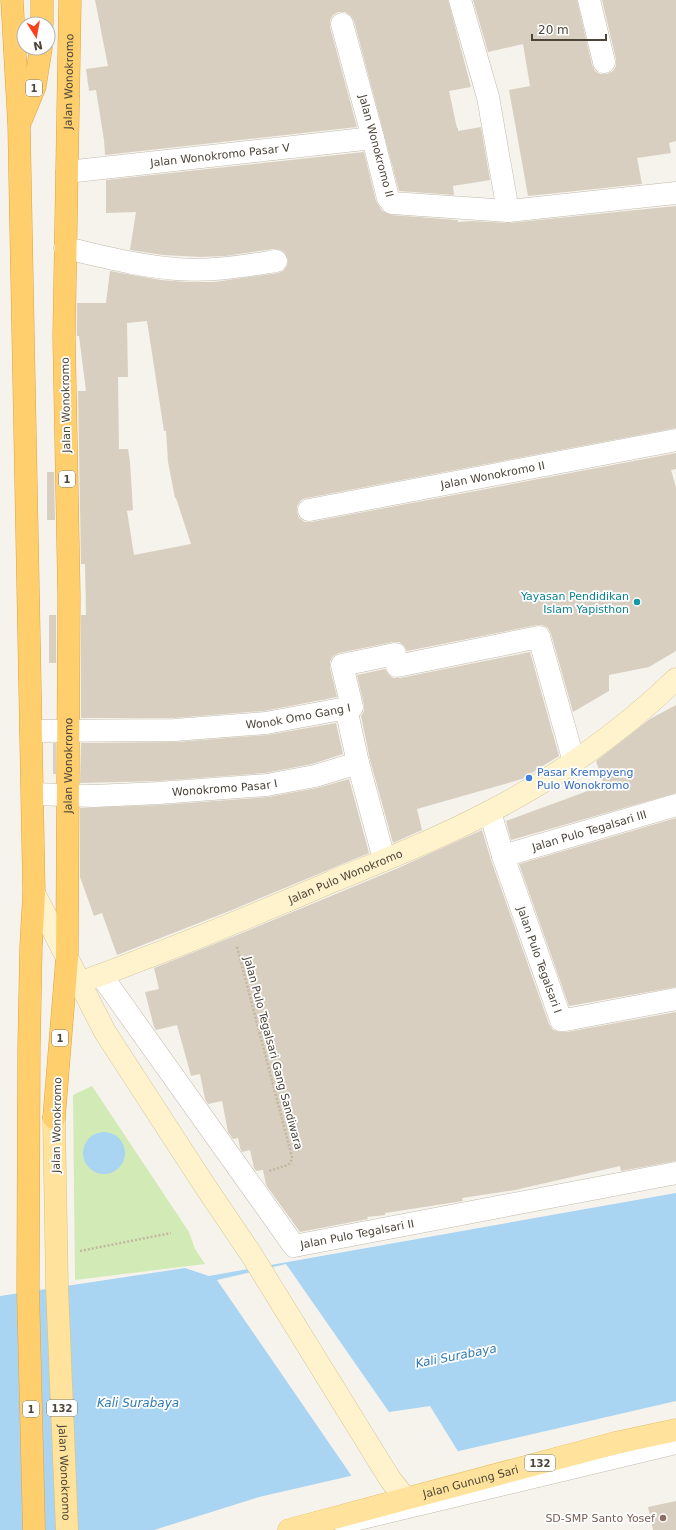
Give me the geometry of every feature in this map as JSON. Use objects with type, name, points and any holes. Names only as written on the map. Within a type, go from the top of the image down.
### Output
[{"type":"highway","name":"1","points":[[12,0],[19,125],[33,794],[34,893],[31,946],[29,1047],[28,1289],[34,1530]]},
{"type":"highway","points":[[42,0],[42,16]]},
{"type":"highway","name":"Jalan Wonokromo","points":[[54,1118],[67,958],[69,596],[64,336],[70,0]]},
{"type":"highway","name":"1","points":[[19,125],[35,86],[40,56]]},
{"type":"highway","name":"1","points":[[29,1047],[54,1118]]},
{"type":"main road","name":"Jalan Pulo Wonokromo","points":[[80,983],[231,925],[441,835],[490,812],[566,768],[646,708],[676,679]]},
{"type":"main road","name":"1","points":[[34,893],[67,958]]},
{"type":"main road","points":[[67,958],[105,1032],[253,1258],[390,1478],[405,1498]]},
{"type":"main road","name":"Jalan Wonokromo","points":[[54,1118],[56,1256],[67,1530]]},
{"type":"main road","name":"Jalan Gunung Sari","points":[[289,1530],[615,1443],[676,1430]]},
{"type":"street","points":[[460,0],[488,97],[508,211]]},
{"type":"street","points":[[589,0],[604,62]]},
{"type":"street","name":"Jalan Wonokromo II","points":[[342,24],[389,201],[508,211],[676,193]]},
{"type":"street","name":"Jalan Wonokromo Pasar V","points":[[67,172],[373,138]]},
{"type":"street","points":[[65,248],[128,262],[176,269],[227,268],[276,261]]},
{"type":"street","name":"Jalan Wonokromo II","points":[[309,510],[676,440]]},
{"type":"street","name":"Wonok Omo Gang I","points":[[31,731],[182,730],[266,723],[352,707],[342,665],[394,654],[397,666],[539,637],[574,762]]},
{"type":"street","points":[[346,708],[358,763],[384,859]]},
{"type":"street","name":"Wonokromo Pasar I","points":[[33,794],[94,796],[267,785],[315,776],[358,763]]},
{"type":"street","name":"Jalan Pulo Tegalsari III","points":[[503,856],[676,805]]},
{"type":"street","name":"Jalan Pulo Tegalsari I","points":[[490,812],[503,856],[561,1020],[676,999]]},
{"type":"street","name":"Jalan Pulo Tegalsari II","points":[[101,975],[294,1246],[676,1173]]},
{"type":"lane","points":[[330,1530],[676,1447]]},
{"type":"path","name":"Jalan Pulo Tegalsari Gang Sandiwara","points":[[231,925],[292,1157],[291,1162],[288,1165],[246,1177]]},
{"type":"path","points":[[56,1256],[171,1233]]},
{"type":"green space","points":[[92,1086],[189,1232],[195,1249],[205,1264],[75,1280],[73,1095]]},
{"type":"water","points":[[104,1132],[119,1138],[125,1153],[119,1168],[104,1174],[89,1168],[83,1153],[89,1138]]},
{"type":"water","name":"Kali Surabaya","points":[[676,1193],[676,1401],[259,1497],[154,1530],[0,1530],[0,1296],[185,1268],[209,1276]]},
{"type":"pier","points":[[286,1264],[389,1412],[430,1406],[459,1453],[353,1478],[217,1280]]},
{"type":"building","points":[[95,0],[448,0],[471,87],[449,91],[457,128],[458,131],[481,127],[490,180],[453,186],[454,195],[399,191],[354,21],[350,15],[345,12],[338,12],[333,15],[330,20],[330,27],[357,127],[105,155],[96,90],[89,91],[86,69],[108,66]]},
{"type":"building","points":[[473,0],[577,0],[592,65],[595,71],[600,74],[607,74],[613,71],[616,66],[616,59],[602,0],[676,0],[676,141],[669,143],[671,153],[637,158],[642,184],[528,196],[509,90],[530,86],[523,44],[488,52]]},
{"type":"building","points":[[364,152],[376,201],[382,211],[391,215],[458,220],[458,222],[472,221],[509,223],[676,206],[676,428],[307,498],[301,500],[297,506],[297,512],[299,518],[305,522],[311,522],[676,453],[676,469],[671,470],[676,487],[676,651],[649,667],[609,675],[609,691],[573,712],[551,634],[548,628],[542,625],[537,625],[407,651],[399,642],[393,642],[339,653],[333,656],[330,662],[337,697],[264,711],[174,718],[81,718],[81,615],[86,615],[85,564],[81,564],[78,391],[86,391],[79,336],[77,336],[77,303],[106,303],[110,271],[161,280],[214,282],[278,273],[283,271],[287,266],[288,260],[285,253],[281,250],[274,249],[225,256],[201,257],[163,255],[130,250],[136,212],[106,213],[106,180]],"holes":[[[147,321],[164,431],[166,431],[168,462],[175,498],[191,544],[134,555],[127,511],[133,510],[130,462],[128,449],[119,449],[118,377],[128,377],[127,323]]]},
{"type":"building","points":[[47,472],[54,472],[55,520],[47,520]]},
{"type":"building","points":[[49,615],[56,615],[56,663],[49,663]]},
{"type":"building","points":[[530,652],[559,756],[522,779],[417,809],[422,830],[393,843],[370,760],[361,716],[364,711],[364,705],[357,675],[385,669],[393,678],[400,678]]},
{"type":"building","points":[[676,705],[676,793],[511,840],[506,821],[604,785],[596,761],[650,719]]},
{"type":"building","points":[[336,723],[343,754],[312,764],[265,773],[158,781],[80,783],[81,743],[176,742],[267,735]]},
{"type":"building","points":[[53,743],[56,743],[56,774],[53,774]]},
{"type":"building","points":[[349,779],[369,853],[232,910],[117,955],[102,913],[94,916],[80,877],[80,808],[160,805],[268,797],[317,788]]},
{"type":"building","points":[[676,818],[676,987],[569,1006],[519,864]]},
{"type":"building","points":[[482,830],[491,860],[549,1024],[553,1030],[567,1032],[676,1012],[676,1161],[621,1171],[620,1166],[515,1190],[462,1198],[463,1201],[385,1213],[385,1215],[367,1217],[368,1219],[300,1232],[266,1185],[263,1170],[256,1171],[254,1168],[250,1150],[242,1152],[238,1138],[233,1139],[228,1132],[222,1101],[208,1104],[205,1099],[200,1074],[191,1076],[177,1025],[156,1030],[154,1027],[145,992],[159,989],[154,968],[396,869]]},
{"type":"building","name":"SD-SMP Santo Yosef","points":[[676,1501],[676,1530],[653,1530],[648,1507]]},
{"type":"place","name":"Yayasan Pendidikan Islam Yapisthon","points":[[637,602]]},
{"type":"place","name":"Pasar Krempyeng Pulo Wonokromo","points":[[529,778]]},
{"type":"place","name":"SD-SMP Santo Yosef","points":[[663,1518]]}]
